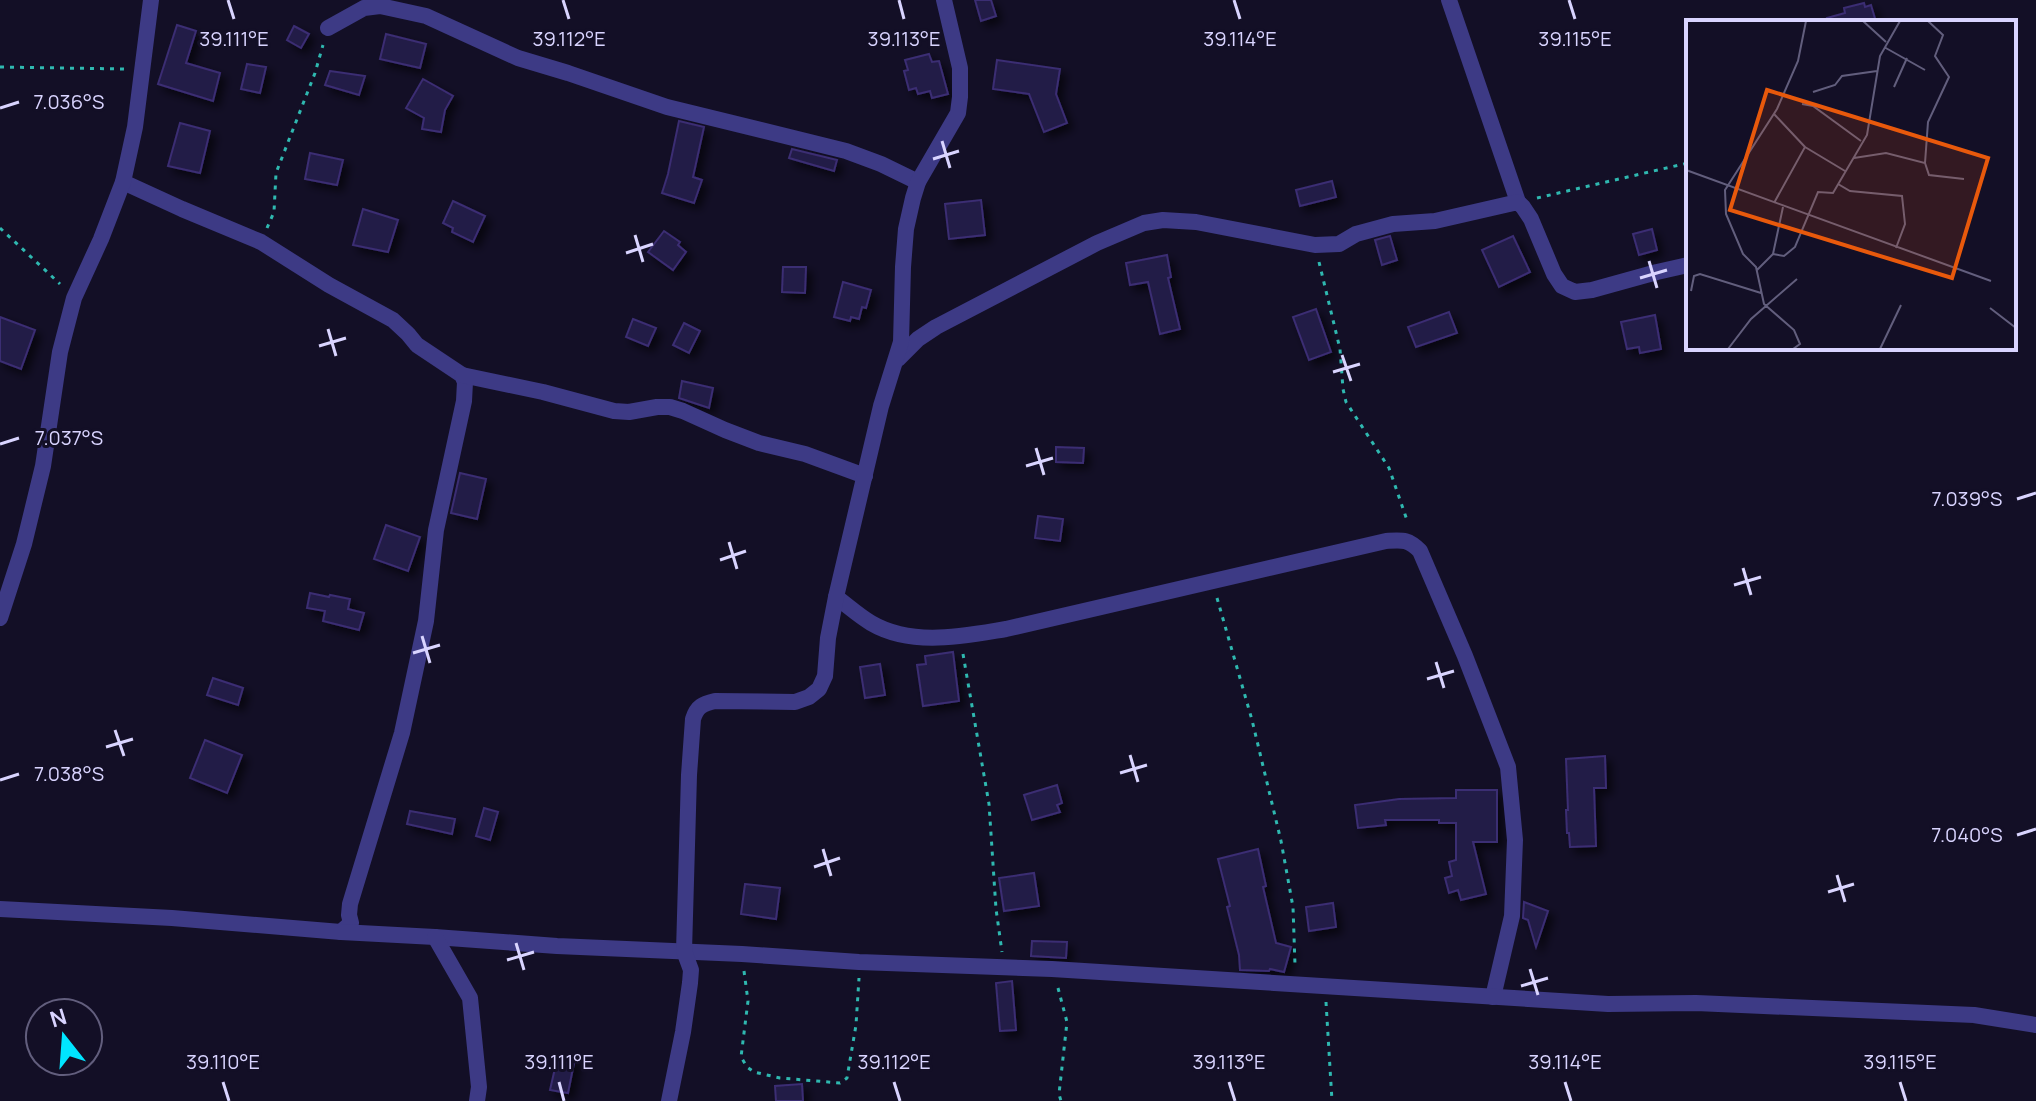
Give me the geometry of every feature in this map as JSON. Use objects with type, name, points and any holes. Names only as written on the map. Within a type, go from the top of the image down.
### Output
[{"type":"street","points":[[0,618],[24,544],[43,466],[60,352],[74,298],[123,182],[144,69],[151,0]]},
{"type":"street","points":[[669,1101],[691,970],[684,951],[693,719],[703,704],[715,701],[795,702],[819,689],[825,676],[836,597],[881,406],[902,332],[906,229],[918,182],[958,113],[960,68],[944,0]]},
{"type":"street","points":[[1449,0],[1518,202],[1531,219],[1562,286],[1575,292],[1592,290],[1686,265]]},
{"type":"street","points":[[328,28],[364,8],[380,6],[426,16],[518,58],[704,118],[846,151],[918,182]]},
{"type":"street","points":[[123,182],[261,242],[329,285],[393,320],[417,345],[462,375],[614,411],[670,407],[759,443],[805,454],[865,476]]},
{"type":"street","points":[[894,363],[918,339],[936,327],[1097,243],[1144,223],[1163,220],[1196,222],[1315,245],[1339,244],[1356,234],[1393,224],[1435,221],[1518,202]]},
{"type":"street","points":[[341,932],[351,923],[350,904],[402,733],[426,621],[436,530],[464,401],[465,382],[462,375]]},
{"type":"street","points":[[836,597],[873,624],[889,630],[931,638],[960,636],[1006,629],[1386,541],[1412,542],[1420,551],[1431,576],[1508,767],[1515,840],[1512,916],[1493,997]]},
{"type":"street","points":[[0,909],[172,918],[557,946],[1052,969],[1608,1004],[1696,1003],[1974,1015],[2036,1025]]},
{"type":"street","points":[[435,937],[470,998],[479,1087],[477,1101]]},
{"type":"path","points":[[261,242],[274,212],[276,173],[315,73],[328,28]]},
{"type":"path","points":[[0,67],[144,69]]},
{"type":"path","points":[[1518,202],[1686,163]]},
{"type":"path","points":[[0,228],[74,298]]},
{"type":"path","points":[[1315,245],[1340,349],[1346,402],[1389,468],[1412,542]]},
{"type":"path","points":[[1211,580],[1252,720],[1281,841],[1293,907],[1295,985]]},
{"type":"path","points":[[960,636],[989,804],[996,909],[1005,967]]},
{"type":"path","points":[[742,954],[748,1001],[741,1057],[747,1067],[754,1072],[780,1078],[840,1083],[847,1078],[856,1025],[859,962]]},
{"type":"path","points":[[1052,969],[1067,1022],[1059,1094],[1061,1101]]},
{"type":"path","points":[[1325,987],[1332,1101]]},
{"type":"building","points":[[975,0],[991,0],[996,16],[981,21]]},
{"type":"building","points":[[1864,3],[1865,7],[1871,5],[1875,20],[1828,20],[1845,13],[1844,8]]},
{"type":"building","points":[[177,25],[196,31],[186,63],[220,73],[213,101],[158,84]]},
{"type":"building","points":[[294,26],[309,34],[301,48],[287,40]]},
{"type":"building","points":[[386,34],[426,44],[420,68],[380,59]]},
{"type":"building","points":[[929,54],[932,62],[939,61],[948,94],[932,98],[930,91],[918,94],[916,88],[909,90],[904,71],[908,70],[905,60]]},
{"type":"building","points":[[997,60],[1060,69],[1056,94],[1067,123],[1044,132],[1029,94],[993,89]]},
{"type":"building","points":[[247,64],[266,67],[260,93],[241,89]]},
{"type":"building","points":[[330,71],[365,76],[359,95],[325,85]]},
{"type":"building","points":[[423,79],[453,96],[445,110],[441,132],[422,129],[424,118],[406,108]]},
{"type":"building","points":[[679,121],[704,127],[693,177],[702,180],[694,203],[662,193]]},
{"type":"building","points":[[180,123],[210,131],[200,173],[168,166]]},
{"type":"building","points":[[792,149],[837,160],[834,171],[789,158]]},
{"type":"building","points":[[310,153],[343,160],[337,185],[305,179]]},
{"type":"building","points":[[1332,181],[1336,197],[1300,206],[1296,190]]},
{"type":"building","points":[[981,200],[985,235],[949,239],[945,204]]},
{"type":"building","points":[[453,201],[485,216],[473,242],[452,232],[453,228],[443,223]]},
{"type":"building","points":[[363,209],[398,220],[388,252],[353,245]]},
{"type":"building","points":[[1652,229],[1657,250],[1639,255],[1633,234]]},
{"type":"building","points":[[664,231],[680,242],[678,245],[686,252],[673,270],[648,252]]},
{"type":"building","points":[[1390,236],[1397,260],[1382,265],[1375,240]]},
{"type":"building","points":[[1513,236],[1530,272],[1499,287],[1482,250]]},
{"type":"building","points":[[1167,255],[1171,277],[1168,278],[1180,329],[1160,334],[1148,282],[1130,285],[1126,263]]},
{"type":"building","points":[[783,267],[806,267],[805,293],[782,292]]},
{"type":"building","points":[[843,282],[871,290],[859,319],[851,317],[850,321],[834,317]]},
{"type":"building","points":[[1316,309],[1331,352],[1309,360],[1293,317]]},
{"type":"building","points":[[1449,312],[1457,333],[1416,347],[1408,327]]},
{"type":"building","points":[[1655,315],[1661,349],[1640,353],[1639,347],[1627,349],[1621,322]]},
{"type":"building","points":[[0,317],[35,330],[21,369],[0,361]]},
{"type":"building","points":[[633,319],[656,328],[648,346],[626,337]]},
{"type":"building","points":[[684,323],[700,331],[689,353],[673,345]]},
{"type":"building","points":[[682,381],[713,388],[709,408],[679,398]]},
{"type":"building","points":[[1056,447],[1084,448],[1083,463],[1056,462]]},
{"type":"building","points":[[460,473],[486,479],[477,519],[451,513]]},
{"type":"building","points":[[1038,516],[1063,519],[1060,541],[1035,538]]},
{"type":"building","points":[[386,525],[420,537],[408,571],[374,559]]},
{"type":"building","points":[[310,593],[350,599],[348,609],[364,613],[359,630],[323,621],[325,611],[307,608]]},
{"type":"building","points":[[953,652],[959,701],[923,706],[917,665],[926,664],[925,656]]},
{"type":"building","points":[[880,664],[885,695],[865,698],[860,667]]},
{"type":"building","points":[[213,678],[243,688],[238,705],[207,695]]},
{"type":"building","points":[[205,740],[242,755],[227,793],[190,778]]},
{"type":"building","points":[[1605,756],[1606,788],[1594,788],[1596,846],[1570,847],[1566,759]]},
{"type":"building","points":[[1057,785],[1062,803],[1057,805],[1060,812],[1032,820],[1024,795]]},
{"type":"building","points":[[1456,790],[1497,790],[1497,842],[1473,842],[1486,894],[1461,900],[1458,890],[1449,893],[1445,878],[1452,876],[1449,862],[1456,860],[1456,823],[1385,820],[1386,825],[1358,828],[1355,805],[1399,799],[1456,798]]},
{"type":"building","points":[[484,808],[498,812],[490,840],[476,836]]},
{"type":"building","points":[[410,811],[455,819],[452,834],[407,824]]},
{"type":"building","points":[[1258,849],[1276,943],[1291,947],[1284,972],[1240,970],[1227,907],[1230,906],[1218,859]]},
{"type":"building","points":[[1034,873],[1039,906],[1004,911],[999,878]]},
{"type":"building","points":[[745,884],[780,888],[776,919],[741,914]]},
{"type":"building","points":[[1524,902],[1548,911],[1536,947],[1528,920],[1523,918]]},
{"type":"building","points":[[1333,903],[1336,927],[1309,931],[1306,907]]},
{"type":"building","points":[[1032,941],[1067,942],[1066,958],[1031,956]]},
{"type":"building","points":[[1012,981],[1016,1030],[1000,1031],[996,983]]},
{"type":"building","points":[[558,1055],[575,1058],[568,1093],[550,1090]]},
{"type":"building","points":[[802,1084],[803,1101],[776,1101],[775,1086]]}]
